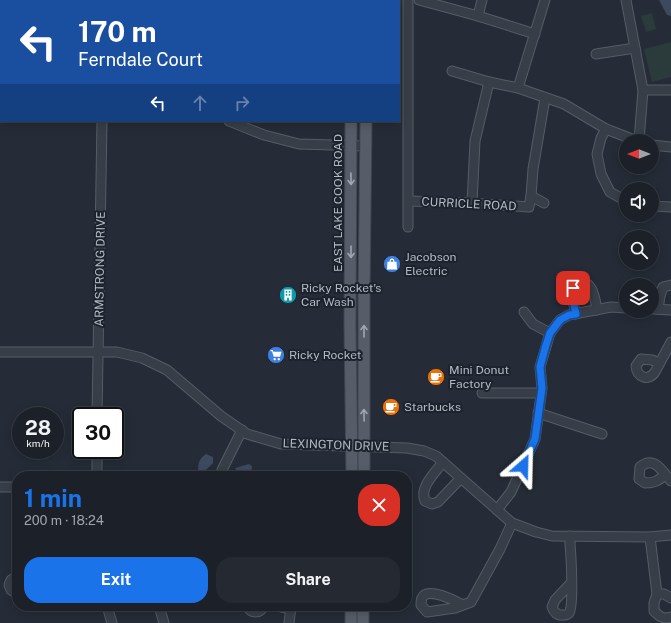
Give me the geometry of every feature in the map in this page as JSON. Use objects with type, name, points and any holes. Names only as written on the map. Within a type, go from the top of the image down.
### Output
[{"type":"main road","name":"EAST LAKE COOK ROAD","points":[[351,122],[350,330],[352,471]]},
{"type":"main road","points":[[364,471],[366,122]]},
{"type":"main road","points":[[351,611],[351,623]]},
{"type":"main road","points":[[363,611],[363,623]]},
{"type":"street","points":[[408,0],[408,227]]},
{"type":"street","points":[[419,0],[478,16],[535,34]]},
{"type":"street","points":[[478,16],[482,0]]},
{"type":"street","points":[[518,88],[545,0]]},
{"type":"street","points":[[626,0],[642,90],[639,134]]},
{"type":"street","points":[[596,54],[635,48]]},
{"type":"street","points":[[452,71],[489,82],[518,88],[564,104],[606,129],[619,134]]},
{"type":"street","points":[[472,202],[475,141],[489,82]]},
{"type":"street","points":[[642,90],[671,90]]},
{"type":"street","points":[[544,203],[531,196],[533,169],[545,98]]},
{"type":"street","name":"ARMSTRONG DRIVE","points":[[97,407],[102,122]]},
{"type":"street","points":[[232,122],[264,135],[299,144],[366,146]]},
{"type":"street","points":[[606,129],[601,138],[597,154],[601,174],[610,192],[619,198]]},
{"type":"street","points":[[659,146],[671,147]]},
{"type":"street","name":"CURRICLE ROAD","points":[[409,201],[472,202],[528,207],[531,196]]},
{"type":"street","points":[[659,206],[671,206]]},
{"type":"street","points":[[576,314],[572,296],[573,288],[578,284],[584,283],[591,286],[594,293],[597,310]]},
{"type":"street","points":[[659,297],[664,287],[671,286]]},
{"type":"street","points":[[497,510],[511,492],[535,439],[541,393],[540,367],[550,333],[560,320],[569,315],[611,307],[619,308]]},
{"type":"street","points":[[659,309],[671,310]]},
{"type":"street","points":[[524,312],[533,324],[550,333]]},
{"type":"street","points":[[660,363],[671,342]]},
{"type":"street","name":"LEXINGTON DRIVE","points":[[0,352],[117,352],[142,358],[167,370],[221,416],[248,434],[281,444],[407,448],[424,450],[436,456],[512,523],[536,532],[547,535],[570,536],[671,535]]},
{"type":"street","points":[[482,393],[541,393]]},
{"type":"street","points":[[538,413],[602,434]]},
{"type":"street","points":[[223,471],[242,430]]},
{"type":"street","points":[[97,459],[97,471]]},
{"type":"street","points":[[443,462],[424,488],[423,496],[425,501],[432,504],[438,502],[461,478]]},
{"type":"street","points":[[0,487],[12,487]]},
{"type":"street","points":[[463,605],[470,602],[500,549],[512,523]]},
{"type":"street","points":[[570,536],[571,583]]},
{"type":"street","points":[[650,536],[657,594],[654,603],[654,611],[660,617],[666,619],[671,617]]},
{"type":"street","points":[[12,579],[9,585],[10,590],[12,591]]},
{"type":"street","points":[[657,594],[664,594],[671,598]]},
{"type":"street","points":[[108,611],[112,623]]},
{"type":"street","points":[[160,611],[164,623]]},
{"type":"street","points":[[289,623],[291,611]]},
{"type":"shaded area","points":[[652,13],[656,29],[646,32],[641,16]]},
{"type":"shaded area","points":[[671,42],[671,77],[652,82],[644,49]]},
{"type":"water","points":[[659,0],[671,0],[671,16],[667,15]]},
{"type":"water","points":[[206,454],[213,457],[213,463],[205,471],[198,471],[201,458]]},
{"type":"water","points":[[249,464],[252,466],[252,471],[237,471],[235,468]]},
{"type":"place","name":"Jacobson Electric","points":[[392,264]]},
{"type":"place","name":"Ricky Rocket's Car Wash","points":[[288,295]]},
{"type":"place","name":"Ricky Rocket","points":[[276,355]]},
{"type":"place","name":"Mini Donut Factory","points":[[436,377]]},
{"type":"place","name":"Starbucks","points":[[391,407]]},
{"type":"route","points":[[523,466],[535,439],[542,388],[540,367],[546,345],[550,333],[560,320],[569,315],[576,314],[572,296],[573,288]]}]
